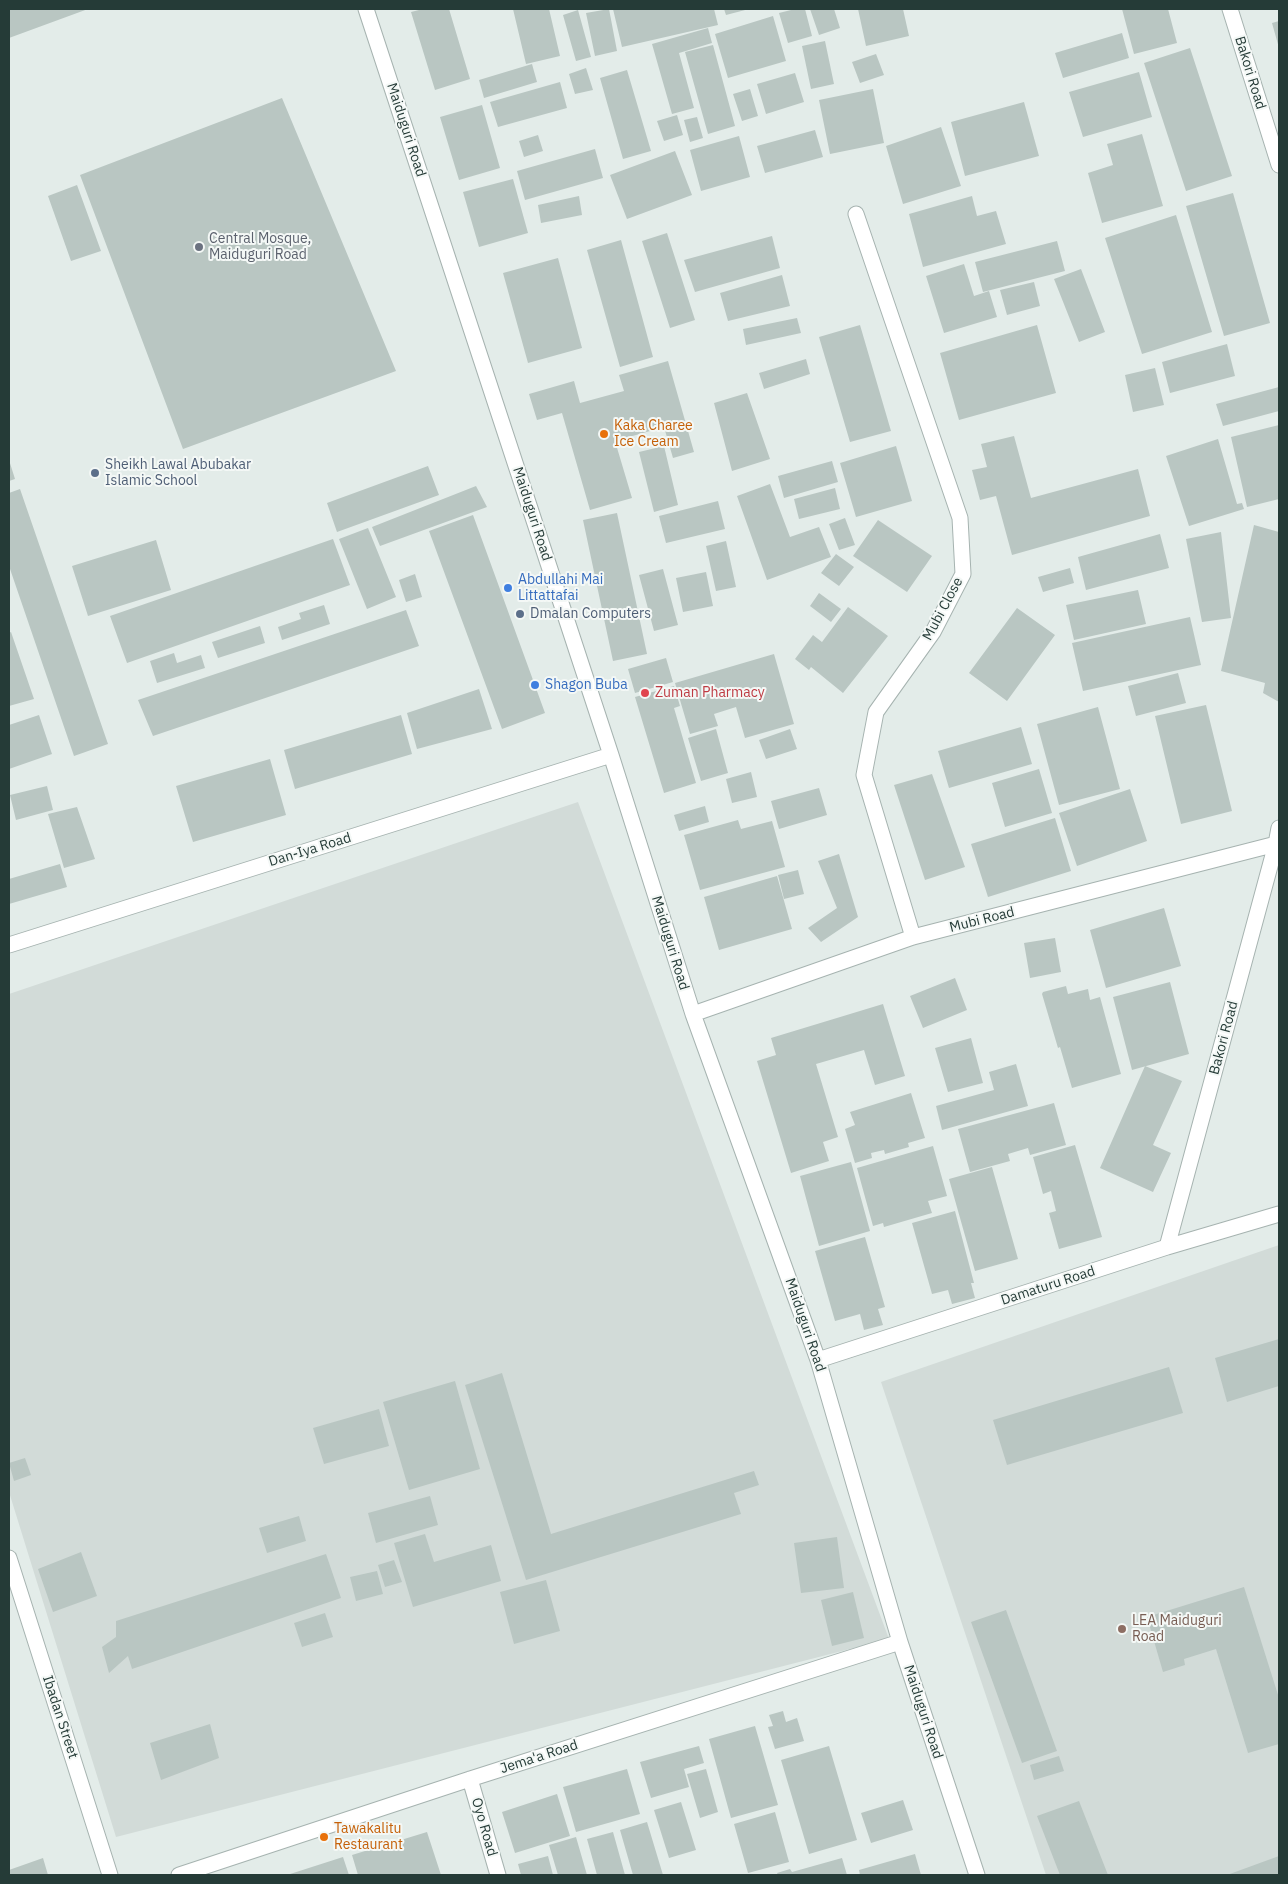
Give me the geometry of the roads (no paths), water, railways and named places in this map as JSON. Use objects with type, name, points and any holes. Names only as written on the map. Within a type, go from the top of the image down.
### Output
[{"type":"street","name":"Maiduguri Road","points":[[366,9],[611,755],[693,1014],[818,1360],[900,1642],[978,1875]]},
{"type":"street","name":"Bakori Road","points":[[1230,9],[1279,165]]},
{"type":"street","name":"Mubi Close","points":[[856,214],[960,518],[963,574],[933,632],[876,712],[864,774],[913,937]]},
{"type":"street","name":"Dan-Iya Road","points":[[9,944],[611,755]]},
{"type":"street","name":"Bakori Road","points":[[1167,1247],[1279,828]]},
{"type":"street","name":"Mubi Road","points":[[693,1014],[913,937],[1276,844]]},
{"type":"street","name":"Damaturu Road","points":[[818,1360],[1167,1247],[1279,1214]]},
{"type":"street","name":"Ibadan Street","points":[[9,1558],[110,1875]]},
{"type":"street","name":"Jema'a Road","points":[[179,1875],[470,1779],[900,1642]]},
{"type":"street","name":"Oyo Road","points":[[470,1779],[498,1875]]},
{"type":"place","name":"Central Mosque, Maiduguri Road","points":[[199,247]]},
{"type":"place","name":"Kaka Charee Ice Cream","points":[[604,434]]},
{"type":"place","name":"Sheikh Lawal Abubakar Islamic School","points":[[95,473]]},
{"type":"place","name":"Abdullahi Mai Littattafai","points":[[508,588]]},
{"type":"place","name":"Dmalan Computers","points":[[520,614]]},
{"type":"place","name":"Shagon Buba","points":[[535,685]]},
{"type":"place","name":"Zuman Pharmacy","points":[[645,693]]},
{"type":"place","name":"LEA Maiduguri Road","points":[[1122,1629]]},
{"type":"place","name":"Tawakalitu Restaurant","points":[[324,1837]]}]
